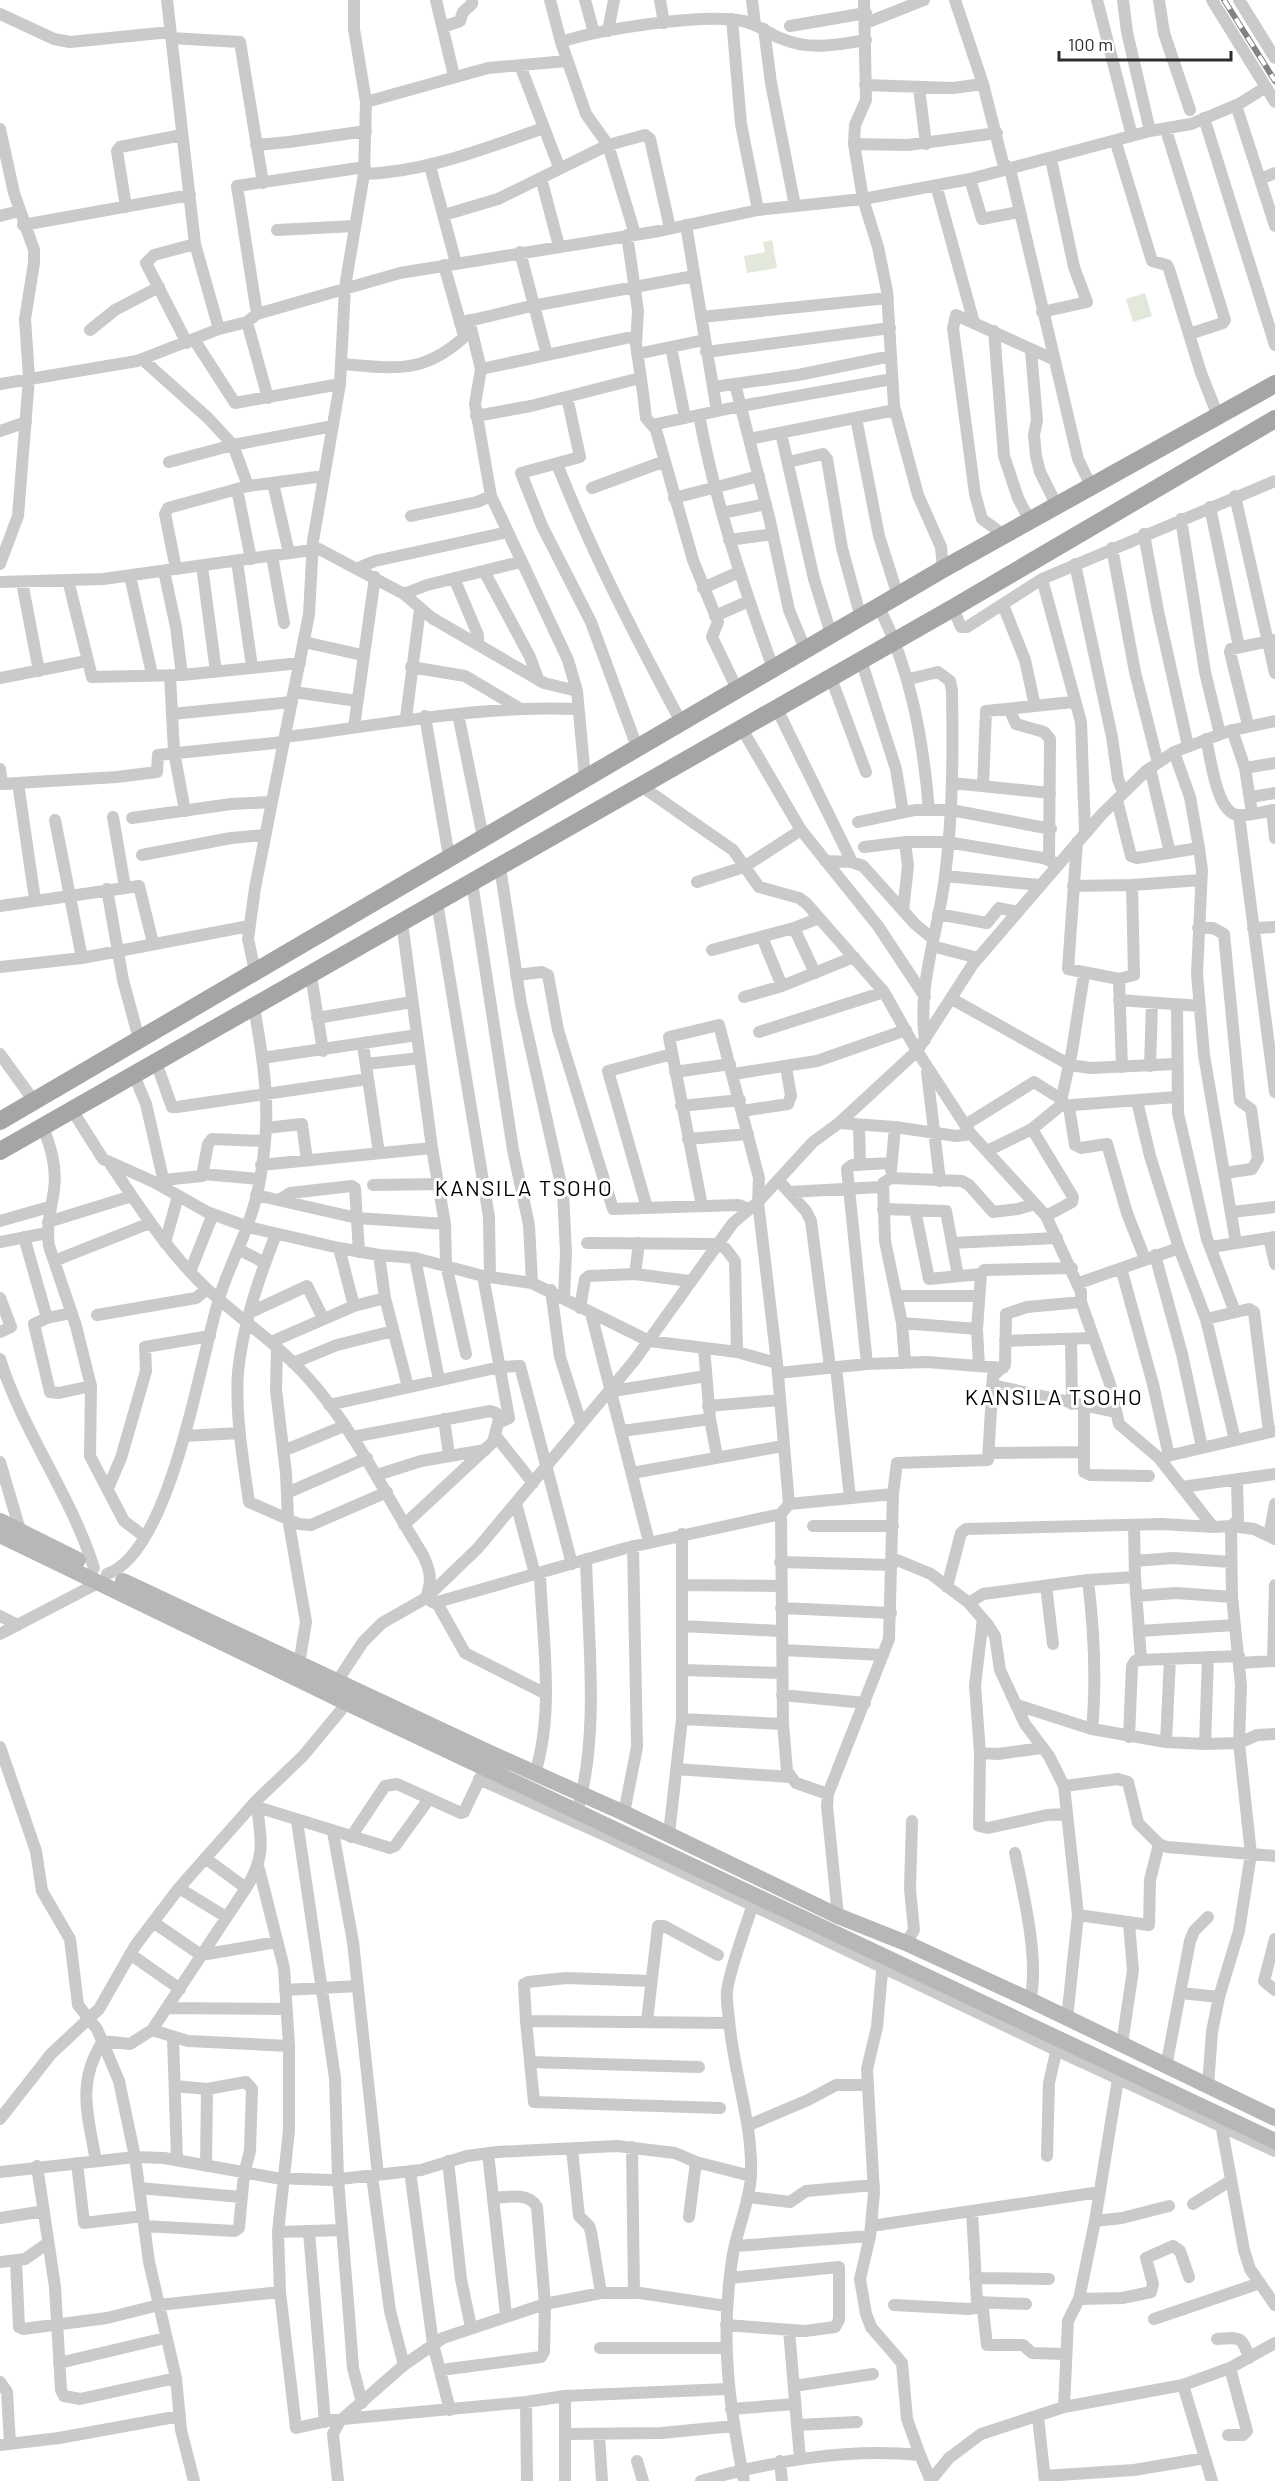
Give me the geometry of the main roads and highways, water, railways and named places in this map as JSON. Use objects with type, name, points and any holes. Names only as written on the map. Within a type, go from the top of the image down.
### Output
[{"type":"main road","points":[[0,1121],[943,569],[1275,384]]},
{"type":"main road","points":[[0,1151],[896,641],[1275,419]]},
{"type":"main road","points":[[0,1521],[482,1774],[579,1803],[624,1813],[838,1916],[906,1943],[1029,2000],[1275,2118]]},
{"type":"main road","points":[[0,1535],[100,1574],[338,1680],[535,1773],[579,1803],[790,1919],[1220,2120],[1275,2141]]},
{"type":"railway","points":[[1224,0],[1275,81]]},
{"type":"district","name":"KANSILA TSOHO","points":[[524,1188]]},
{"type":"district","name":"KANSILA TSOHO","points":[[1054,1397]]}]
